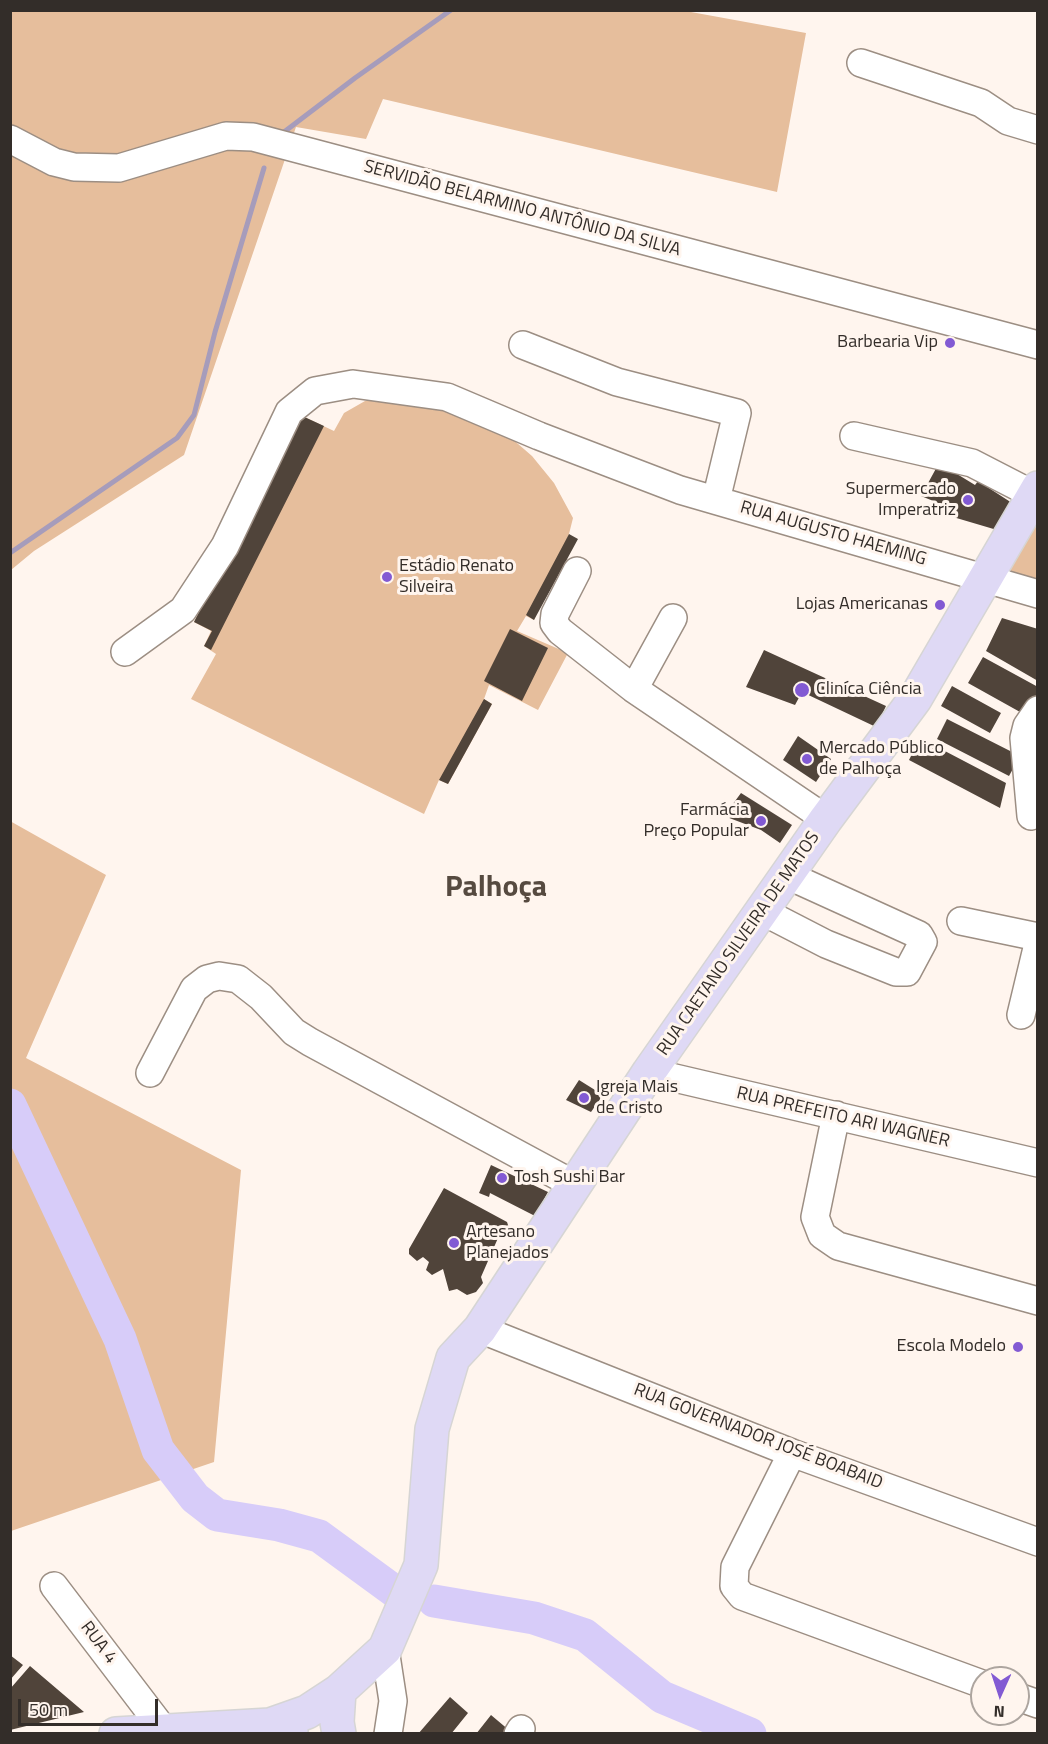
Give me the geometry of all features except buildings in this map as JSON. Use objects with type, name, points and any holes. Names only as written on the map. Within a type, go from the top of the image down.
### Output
[{"type":"main road","name":"RUA CAETANO SILVEIRA DE MATOS","points":[[270,1725],[307,1712],[339,1691],[385,1649],[421,1565],[432,1429],[453,1358],[480,1329],[573,1184],[649,1072],[826,819],[915,699],[1036,494]]},
{"type":"main road","points":[[339,1691],[337,1722],[339,1734]]},
{"type":"main road","points":[[117,1734],[163,1729],[270,1725],[305,1734]]},
{"type":"street","points":[[861,63],[981,103],[1008,121],[1038,130]]},
{"type":"street","name":"SERVIDÃO BELARMINO ANTÔNIO DA SILVA","points":[[10,139],[54,162],[74,167],[100,168],[138,164],[188,146],[226,136],[253,137],[1038,345]]},
{"type":"street","points":[[522,345],[617,382],[737,413],[717,500]]},
{"type":"street","name":"RUA AUGUSTO HAEMING","points":[[124,652],[183,610],[225,546],[289,412],[315,391],[353,384],[447,397],[680,490],[1038,594]]},
{"type":"street","points":[[854,436],[972,463],[1036,494]]},
{"type":"street","points":[[577,571],[555,614],[554,623],[560,631],[634,689],[826,819]]},
{"type":"street","points":[[634,689],[673,618]]},
{"type":"street","points":[[1031,816],[1024,738],[1027,726],[1038,710]]},
{"type":"street","points":[[762,911],[826,944],[896,972],[907,972],[923,942],[920,935],[787,875]]},
{"type":"street","points":[[961,921],[1038,937]]},
{"type":"street","points":[[1021,1015],[1038,944]]},
{"type":"street","points":[[150,1073],[194,989],[207,979],[219,976],[238,979],[261,997],[294,1032],[310,1042],[573,1184]]},
{"type":"street","name":"RUA PREFEITO ARI WAGNER","points":[[649,1072],[1038,1163]]},
{"type":"street","points":[[836,1115],[815,1217],[822,1235],[838,1246],[1038,1301]]},
{"type":"street","name":"RUA GOVERNADOR JOSÉ BOABAID","points":[[480,1329],[792,1453],[1038,1542]]},
{"type":"street","points":[[792,1453],[735,1567],[735,1586],[742,1596],[970,1679]]},
{"type":"street","name":"RUA 4","points":[[54,1586],[163,1729]]},
{"type":"street","points":[[385,1649],[393,1701],[388,1734]]},
{"type":"shaded area","points":[[680,10],[806,33],[777,192],[383,99],[366,139],[296,127],[184,455],[34,551],[11,570],[11,11]]},
{"type":"shaded area","name":"Estádio Renato Silveira","points":[[400,399],[462,411],[510,437],[532,456],[554,483],[573,518],[569,534],[534,620],[526,616],[517,631],[568,653],[538,710],[489,685],[484,699],[492,704],[448,784],[439,780],[424,814],[191,699],[216,654],[204,646],[211,631],[194,622],[298,414],[334,431],[344,413],[365,401]]},
{"type":"shaded area","points":[[1037,509],[1037,588],[1004,578]]},
{"type":"shaded area","points":[[10,821],[106,875],[26,1058],[241,1170],[214,1462],[11,1531]]},
{"type":"waterway","points":[[284,132],[451,10]]},
{"type":"waterway","points":[[10,553],[177,438],[194,415],[215,332],[264,168]]},
{"type":"waterway","points":[[10,1105],[120,1339],[158,1450],[195,1498],[217,1515],[279,1525],[319,1536],[397,1593]]},
{"type":"waterway","points":[[434,1601],[534,1618],[585,1635],[662,1697],[750,1734]]},
{"type":"place","name":"Barbearia Vip","points":[[950,343]]},
{"type":"place","name":"Supermercado Imperatriz","points":[[968,500]]},
{"type":"place","name":"Estádio Renato Silveira","points":[[387,577]]},
{"type":"place","name":"Lojas Americanas","points":[[940,605]]},
{"type":"place","name":"Cliníca Ciência","points":[[802,690]]},
{"type":"place","name":"Mercado Público de Palhoça","points":[[807,759]]},
{"type":"place","name":"Farmácia Preço Popular","points":[[761,821]]},
{"type":"place","name":"Igreja Mais de Cristo","points":[[584,1098]]},
{"type":"place","name":"Tosh Sushi Bar","points":[[502,1178]]},
{"type":"place","name":"Artesano Planejados","points":[[454,1243]]},
{"type":"place","name":"Escola Modelo","points":[[1018,1347]]},
{"type":"district","name":"Palhoça","points":[[496,889]]}]
